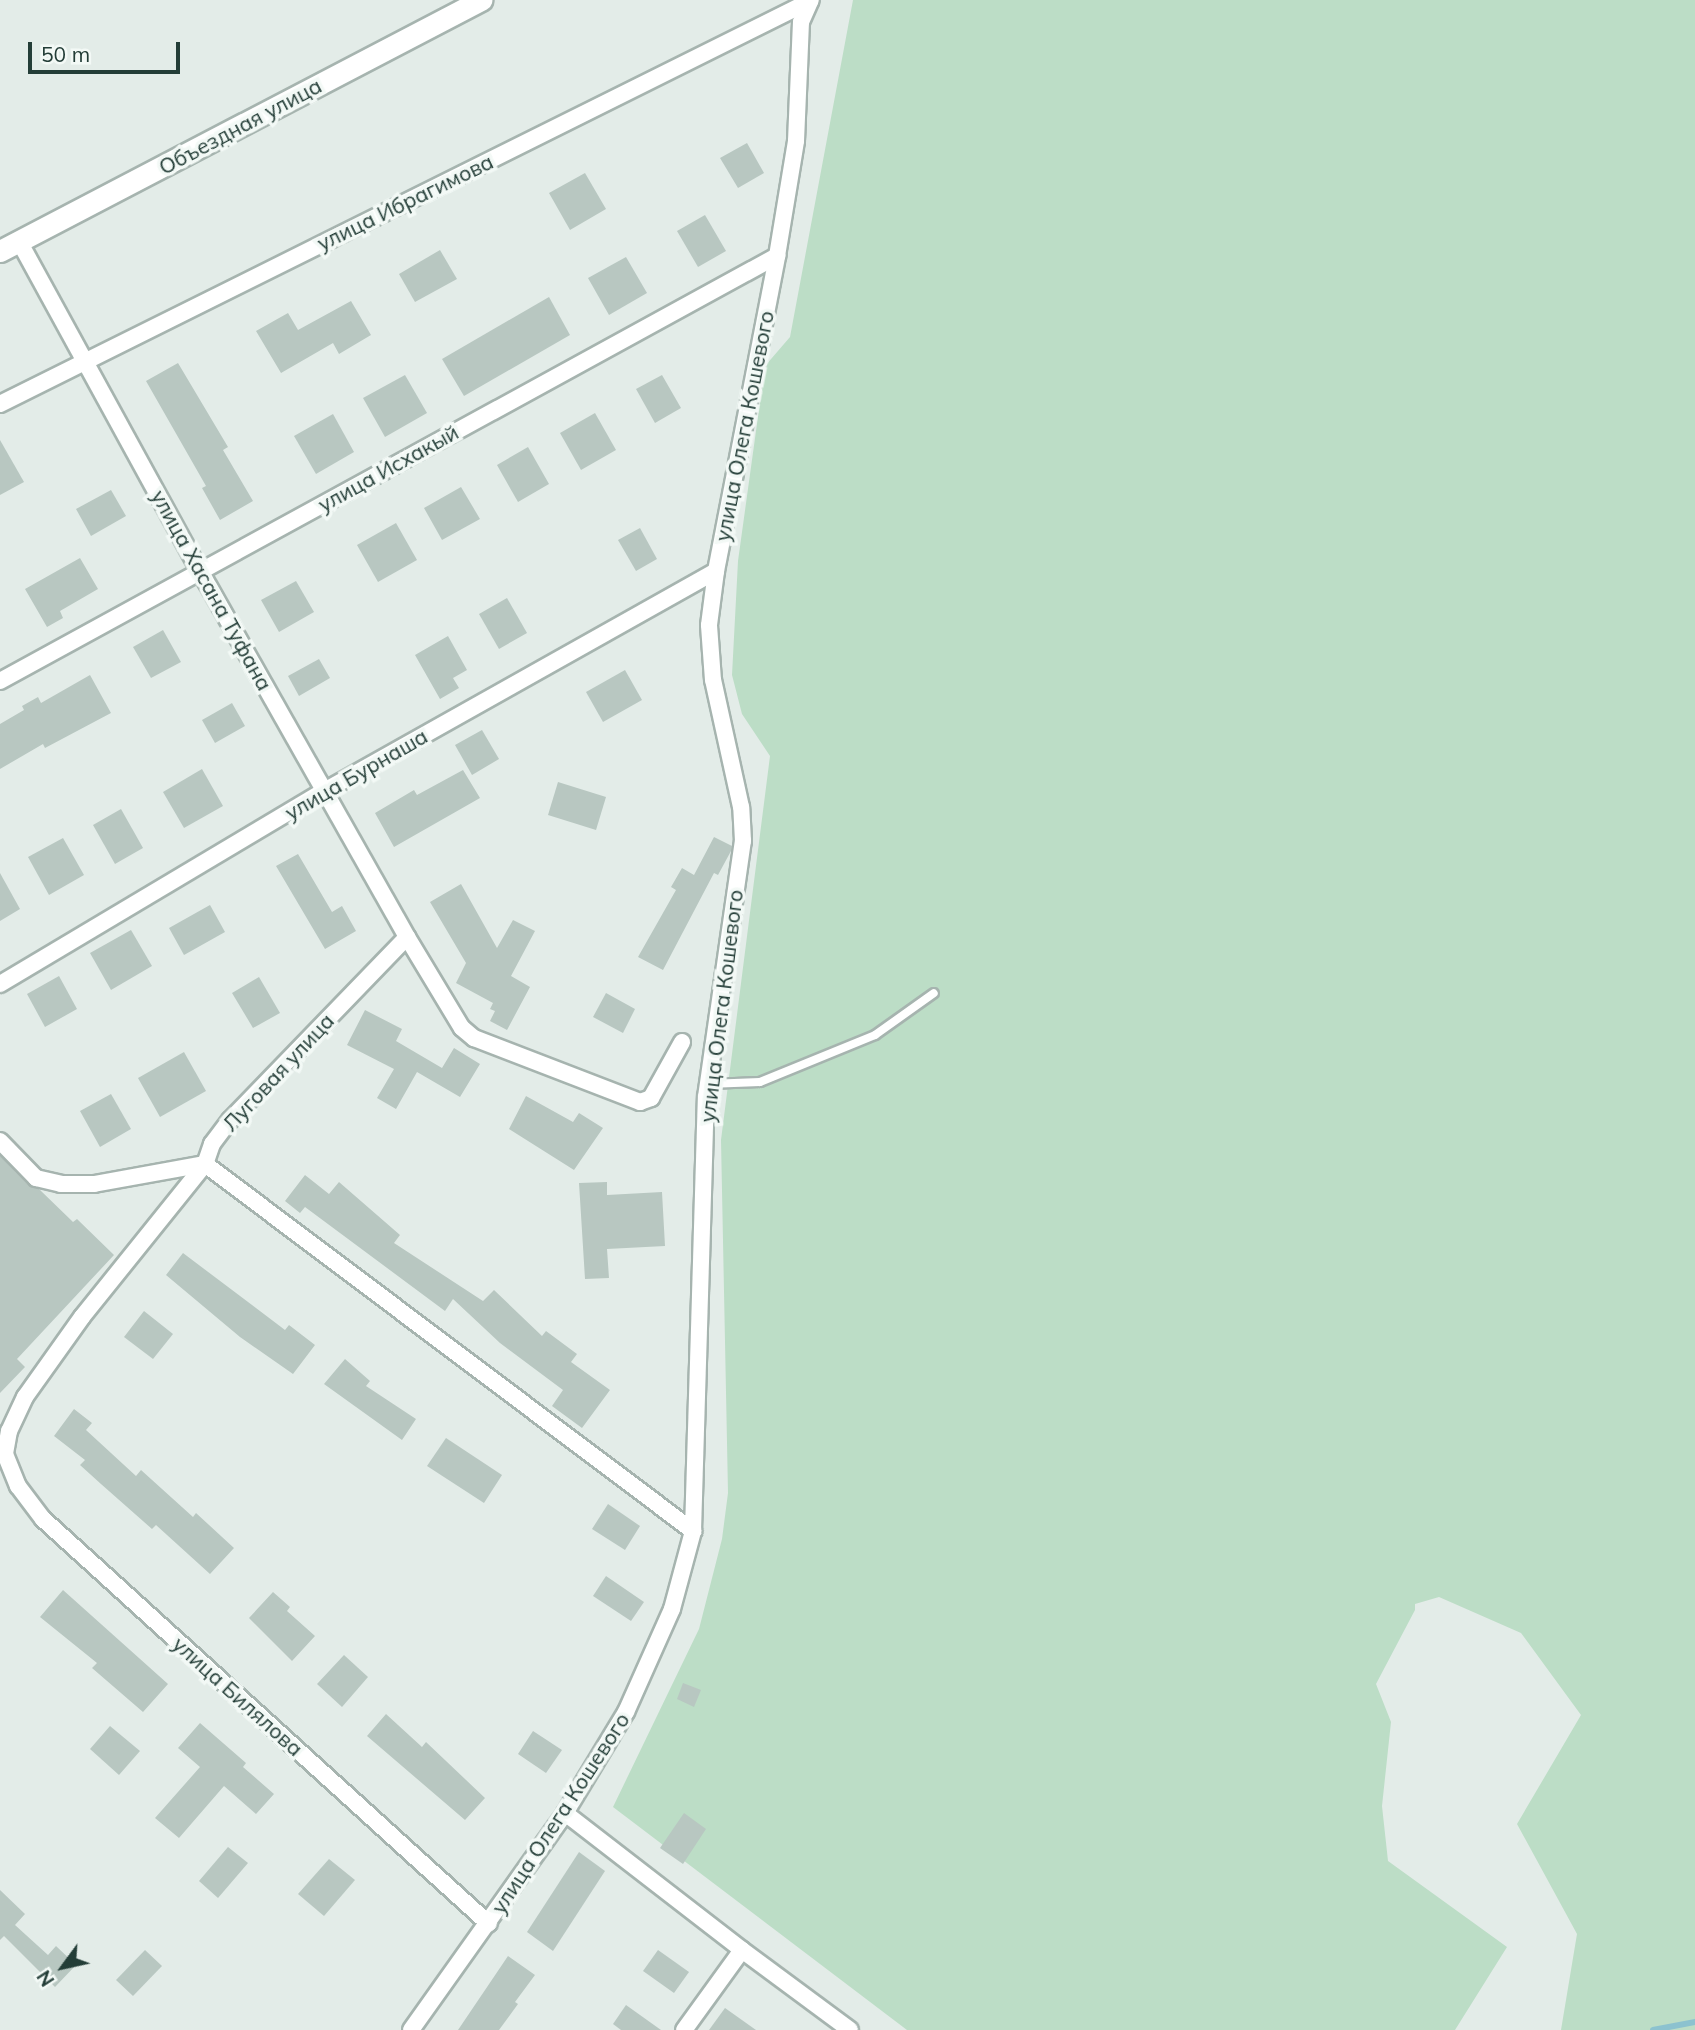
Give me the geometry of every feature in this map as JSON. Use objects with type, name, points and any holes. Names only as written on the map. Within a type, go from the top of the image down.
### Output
[{"type":"street","name":"Объездная улица","points":[[9,246],[481,0]]},
{"type":"street","name":"улица Олега Кошевого","points":[[411,2030],[489,1924],[565,1813],[626,1712],[672,1609],[692,1531],[708,1084],[743,841],[741,807],[713,680],[709,625],[716,571],[777,256],[796,141],[800,31],[811,1]]},
{"type":"street","name":"улица Ибрагимова","points":[[0,404],[811,1]]},
{"type":"street","name":"улица Хасана Туфана","points":[[9,246],[85,361],[407,937]]},
{"type":"street","name":"улица Исхакый","points":[[0,681],[777,256]]},
{"type":"street","name":"улица Бурнаша","points":[[0,984],[326,790],[716,571]]},
{"type":"street","points":[[407,937],[453,1016],[474,1038],[620,1096],[640,1102],[651,1098],[682,1042]]},
{"type":"street","name":"Луговая улица","points":[[5,1442],[25,1397],[82,1317],[205,1164],[212,1144],[230,1120],[407,937]]},
{"type":"street","points":[[0,1141],[36,1178],[61,1184],[94,1184],[205,1164],[692,1531]]},
{"type":"street","name":"улица Билялова","points":[[5,1442],[18,1486],[43,1519],[489,1924]]},
{"type":"street","points":[[565,1813],[850,2030]]},
{"type":"street","points":[[684,2030],[742,1950]]},
{"type":"lane","points":[[708,1084],[760,1082],[875,1035],[934,993]]},
{"type":"green space","points":[[853,0],[1695,0],[1695,2030],[1561,2030],[1577,1934],[1517,1824],[1581,1715],[1521,1633],[1439,1597],[1415,1604],[1415,1610],[1376,1684],[1391,1722],[1382,1806],[1388,1861],[1507,1947],[1455,2030],[907,2030],[613,1807],[699,1629],[722,1539],[728,1493],[721,1140],[770,756],[742,714],[732,675],[738,561],[765,366],[790,337]]},
{"type":"building","points":[[747,143],[764,173],[738,188],[720,158]]},
{"type":"building","points":[[585,173],[606,209],[570,230],[549,193]]},
{"type":"building","points":[[705,215],[726,251],[698,267],[677,231]]},
{"type":"building","points":[[440,250],[457,279],[415,302],[399,274]]},
{"type":"building","points":[[626,257],[647,293],[609,315],[588,278]]},
{"type":"building","points":[[549,297],[570,335],[464,396],[442,359]]},
{"type":"building","points":[[351,301],[371,335],[339,354],[333,343],[281,373],[256,331],[288,313],[298,330]]},
{"type":"building","points":[[178,363],[228,447],[223,450],[253,501],[220,520],[202,488],[206,486],[146,381]]},
{"type":"building","points":[[405,375],[427,413],[385,437],[363,398]]},
{"type":"building","points":[[662,375],[681,408],[655,423],[636,389]]},
{"type":"building","points":[[595,413],[616,450],[581,470],[560,433]]},
{"type":"building","points":[[333,414],[354,452],[316,474],[294,436]]},
{"type":"building","points":[[0,440],[24,482],[0,495]]},
{"type":"building","points":[[528,447],[549,484],[518,502],[497,465]]},
{"type":"building","points":[[461,487],[480,519],[442,540],[424,508]]},
{"type":"building","points":[[111,490],[126,516],[91,536],[76,509]]},
{"type":"building","points":[[396,523],[417,560],[378,582],[357,545]]},
{"type":"building","points":[[640,528],[657,559],[636,571],[618,540]]},
{"type":"building","points":[[80,558],[98,589],[60,611],[63,618],[47,627],[25,589]]},
{"type":"building","points":[[296,581],[314,612],[279,632],[261,600]]},
{"type":"building","points":[[507,598],[527,633],[499,649],[479,614]]},
{"type":"building","points":[[163,630],[181,662],[151,678],[133,647]]},
{"type":"building","points":[[448,636],[467,670],[453,678],[459,688],[440,699],[415,655]]},
{"type":"building","points":[[319,659],[330,678],[299,696],[288,676]]},
{"type":"building","points":[[625,670],[642,700],[603,722],[586,692]]},
{"type":"building","points":[[90,675],[111,713],[45,748],[43,744],[0,769],[0,724],[24,710],[22,706],[38,697],[41,703]]},
{"type":"building","points":[[232,703],[245,726],[215,743],[202,720]]},
{"type":"building","points":[[482,730],[499,759],[472,775],[455,745]]},
{"type":"building","points":[[202,769],[223,806],[184,828],[163,792]]},
{"type":"building","points":[[463,770],[480,798],[394,847],[375,813],[414,790],[417,795]]},
{"type":"building","points":[[558,782],[606,797],[596,830],[548,815]]},
{"type":"building","points":[[121,809],[143,848],[115,864],[93,825]]},
{"type":"building","points":[[714,837],[732,846],[731,851],[718,875],[714,873],[663,970],[638,957],[676,890],[671,887],[682,868],[694,875]]},
{"type":"building","points":[[63,838],[84,875],[49,895],[28,857]]},
{"type":"building","points":[[298,854],[332,912],[342,906],[356,931],[325,949],[276,866]]},
{"type":"building","points":[[0,873],[20,909],[0,921]]},
{"type":"building","points":[[461,884],[497,948],[513,920],[535,931],[511,976],[530,987],[507,1030],[490,1021],[495,1011],[490,1009],[493,1003],[456,983],[466,963],[430,902]]},
{"type":"building","points":[[210,905],[225,932],[184,955],[169,928]]},
{"type":"building","points":[[131,930],[152,966],[111,990],[90,953]]},
{"type":"building","points":[[59,976],[77,1009],[45,1027],[27,994]]},
{"type":"building","points":[[259,977],[280,1013],[253,1028],[232,993]]},
{"type":"building","points":[[606,993],[635,1009],[623,1033],[593,1017]]},
{"type":"building","points":[[365,1010],[402,1029],[396,1041],[442,1068],[454,1048],[480,1064],[460,1097],[417,1072],[396,1109],[377,1098],[394,1069],[347,1045]]},
{"type":"building","points":[[184,1052],[206,1091],[160,1117],[138,1078]]},
{"type":"building","points":[[111,1094],[131,1129],[100,1147],[80,1111]]},
{"type":"building","points":[[526,1096],[573,1122],[579,1113],[603,1128],[574,1170],[509,1129]]},
{"type":"building","points":[[0,1156],[28,1185],[39,1189],[73,1222],[77,1219],[114,1255],[17,1359],[25,1367],[0,1393]]},
{"type":"building","points":[[305,1175],[329,1194],[339,1182],[400,1235],[394,1243],[483,1301],[494,1290],[542,1336],[546,1331],[577,1354],[571,1362],[610,1390],[582,1428],[552,1406],[563,1390],[500,1343],[453,1299],[445,1311],[305,1207],[300,1213],[285,1201]]},
{"type":"building","points":[[607,1182],[607,1195],[662,1192],[665,1246],[607,1249],[609,1278],[585,1279],[579,1183]]},
{"type":"building","points":[[183,1253],[285,1330],[289,1325],[315,1345],[293,1374],[240,1337],[166,1275]]},
{"type":"building","points":[[144,1311],[173,1334],[153,1359],[124,1337]]},
{"type":"building","points":[[345,1359],[370,1381],[366,1386],[416,1419],[402,1440],[324,1384]]},
{"type":"building","points":[[74,1409],[92,1423],[86,1430],[136,1476],[141,1470],[193,1517],[196,1513],[234,1548],[210,1574],[156,1525],[152,1529],[101,1484],[80,1465],[85,1460],[54,1436]]},
{"type":"building","points":[[446,1438],[502,1475],[484,1503],[427,1466]]},
{"type":"building","points":[[608,1504],[640,1526],[625,1550],[592,1529]]},
{"type":"building","points":[[606,1576],[644,1602],[631,1621],[593,1596]]},
{"type":"building","points":[[63,1590],[168,1684],[143,1712],[92,1668],[97,1663],[40,1617]]},
{"type":"building","points":[[273,1592],[290,1607],[287,1611],[315,1636],[292,1661],[249,1618]]},
{"type":"building","points":[[344,1655],[368,1677],[342,1707],[317,1684]]},
{"type":"building","points":[[683,1683],[701,1690],[694,1707],[677,1699]]},
{"type":"building","points":[[386,1714],[422,1747],[426,1742],[485,1798],[465,1820],[367,1736]]},
{"type":"building","points":[[200,1723],[246,1763],[243,1767],[274,1794],[256,1814],[224,1786],[179,1838],[155,1818],[200,1767],[178,1748]]},
{"type":"building","points":[[110,1726],[140,1751],[119,1775],[90,1749]]},
{"type":"building","points":[[533,1731],[562,1750],[546,1773],[518,1754]]},
{"type":"building","points":[[684,1813],[706,1829],[683,1864],[660,1848]]},
{"type":"building","points":[[228,1847],[248,1863],[218,1898],[199,1881]]},
{"type":"building","points":[[579,1852],[605,1871],[553,1951],[527,1932]]},
{"type":"building","points":[[329,1859],[355,1880],[324,1916],[298,1894]]},
{"type":"building","points":[[0,1890],[25,1914],[15,1925],[48,1955],[56,1946],[76,1965],[55,1987],[4,1936],[0,1940]]},
{"type":"building","points":[[145,1950],[162,1966],[133,1996],[116,1980]]},
{"type":"building","points":[[658,1950],[689,1972],[674,1993],[643,1971]]},
{"type":"building","points":[[508,1956],[535,1975],[515,2002],[518,2004],[499,2030],[458,2030]]},
{"type":"building","points":[[626,2005],[661,2030],[621,2030],[613,2024]]},
{"type":"building","points":[[725,2008],[756,2030],[709,2030]]},
{"type":"waterway","points":[[1653,2030],[1695,2022]]}]
